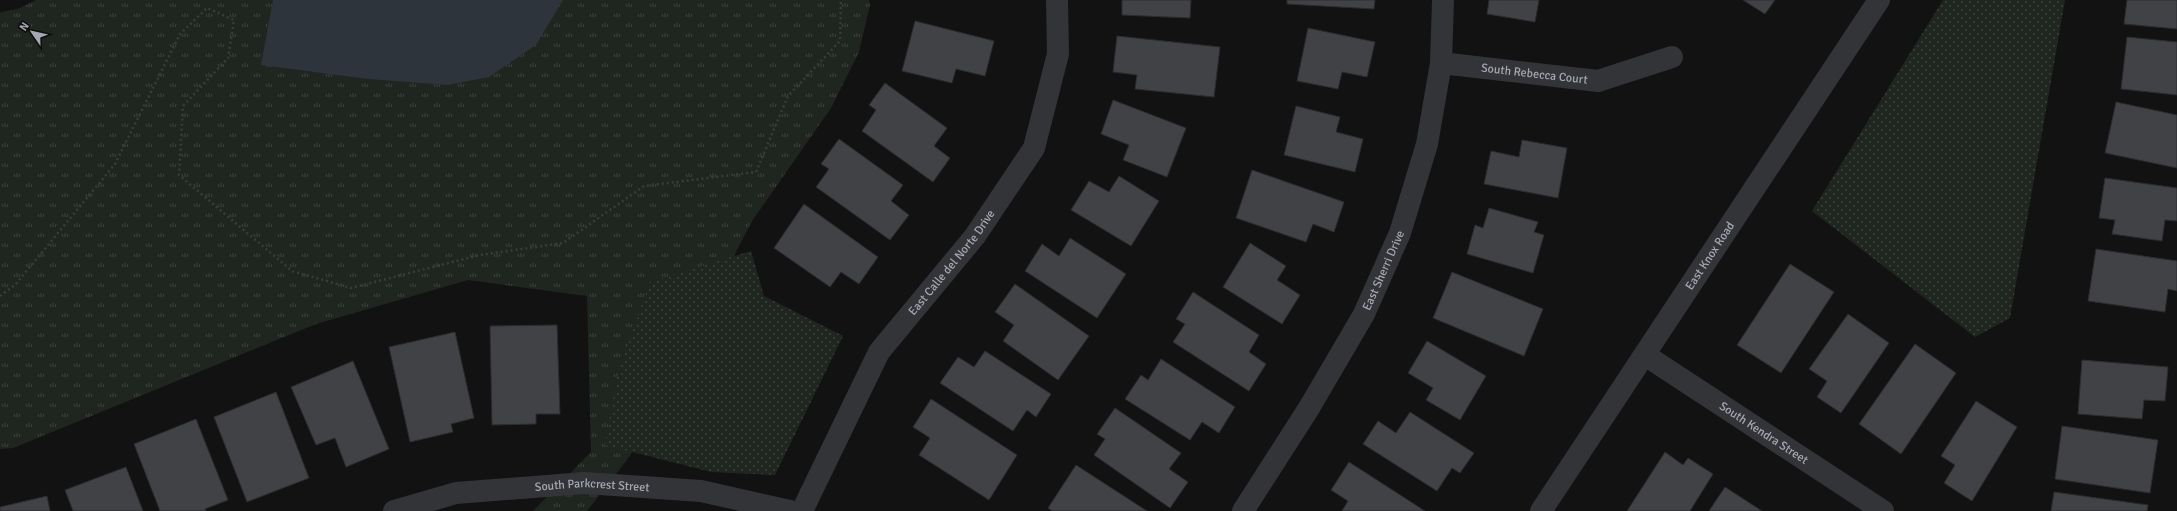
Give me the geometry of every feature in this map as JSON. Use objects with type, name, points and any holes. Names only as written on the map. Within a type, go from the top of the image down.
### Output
[{"type":"street","name":"East Calle del Norte Drive","points":[[802,511],[879,352],[975,236],[1034,148],[1058,54],[1057,0]]},
{"type":"street","name":"East Sherri Drive","points":[[1243,511],[1309,408],[1364,314],[1400,233],[1427,144],[1441,63],[1443,0]]},
{"type":"street","name":"East Knox Road","points":[[1541,511],[1879,0]]},
{"type":"street","name":"South Rebecca Court","points":[[1441,63],[1598,81],[1672,57]]},
{"type":"street","name":"South Kendra Street","points":[[1645,355],[1883,511]]},
{"type":"street","name":"South Parkcrest Street","points":[[394,511],[456,493],[585,483],[701,491],[790,511]]},
{"type":"path","points":[[0,296],[15,286],[115,164],[180,34],[207,8],[234,20],[228,58],[183,106],[179,175],[292,271],[352,288],[480,255],[564,243],[644,186],[756,172],[788,96],[840,41],[841,0]]},
{"type":"green space","points":[[36,0],[869,0],[870,5],[859,52],[831,108],[752,221],[630,456],[587,511],[533,511],[591,452],[587,296],[468,280],[316,324],[13,448],[0,449],[0,12],[18,9]]},
{"type":"green space","points":[[1943,0],[2065,0],[2010,318],[1975,337],[1812,211]]},
{"type":"green space","points":[[751,251],[764,296],[843,336],[775,475],[711,472],[605,445],[618,373],[650,282]]},
{"type":"shaded area","points":[[273,0],[563,0],[536,45],[489,77],[448,85],[368,79],[261,65]]},
{"type":"building","points":[[1122,0],[1191,0],[1190,18],[1122,15]]},
{"type":"building","points":[[1287,0],[1375,0],[1374,9],[1287,4]]},
{"type":"building","points":[[1489,0],[1539,0],[1535,22],[1487,14]]},
{"type":"building","points":[[1743,0],[1775,0],[1765,14]]},
{"type":"building","points":[[2127,0],[2177,0],[2177,29],[2124,24]]},
{"type":"building","points":[[915,21],[994,41],[985,76],[956,69],[952,83],[902,71]]},
{"type":"building","points":[[1308,28],[1375,42],[1367,77],[1342,72],[1338,89],[1297,81]]},
{"type":"building","points":[[1117,36],[1220,47],[1214,97],[1135,89],[1137,75],[1113,72]]},
{"type":"building","points":[[2127,37],[2177,42],[2177,95],[2121,89]]},
{"type":"building","points":[[885,83],[947,128],[934,146],[950,158],[933,182],[862,131],[876,110],[869,105]]},
{"type":"building","points":[[1113,100],[1186,128],[1167,177],[1123,160],[1129,145],[1101,134]]},
{"type":"building","points":[[2116,102],[2177,115],[2177,168],[2105,153]]},
{"type":"building","points":[[1296,106],[1340,117],[1336,132],[1363,139],[1355,172],[1284,155]]},
{"type":"building","points":[[839,139],[903,185],[891,201],[909,215],[890,240],[816,187],[829,169],[821,164]]},
{"type":"building","points":[[1522,140],[1567,148],[1558,198],[1484,184],[1491,151],[1519,157]]},
{"type":"building","points":[[1252,170],[1344,202],[1334,232],[1313,224],[1306,242],[1236,218]]},
{"type":"building","points":[[1119,176],[1159,201],[1131,246],[1071,210],[1089,181],[1109,192]]},
{"type":"building","points":[[2105,178],[2177,188],[2177,221],[2165,220],[2162,241],[2112,234],[2115,220],[2099,218]]},
{"type":"building","points":[[804,204],[878,257],[859,284],[841,272],[830,287],[774,248]]},
{"type":"building","points":[[1489,208],[1538,222],[1534,232],[1544,235],[1533,273],[1467,254],[1475,225],[1483,228]]},
{"type":"building","points":[[1070,238],[1126,274],[1097,318],[1025,271],[1042,244],[1059,256]]},
{"type":"building","points":[[1250,243],[1286,266],[1277,280],[1300,295],[1282,324],[1223,287]]},
{"type":"building","points":[[2096,249],[2177,261],[2177,291],[2168,289],[2165,312],[2088,301]]},
{"type":"building","points":[[1790,264],[1834,292],[1781,373],[1737,345]]},
{"type":"building","points":[[1452,272],[1543,309],[1524,356],[1433,318]]},
{"type":"building","points":[[1015,284],[1089,336],[1058,380],[1003,341],[1014,325],[995,312]]},
{"type":"building","points":[[1193,292],[1259,335],[1249,352],[1266,364],[1249,391],[1173,342],[1185,324],[1176,319]]},
{"type":"building","points":[[1848,314],[1889,343],[1841,413],[1817,397],[1827,381],[1809,369]]},
{"type":"building","points":[[557,325],[560,414],[536,414],[536,424],[492,425],[490,326]]},
{"type":"building","points":[[455,332],[474,418],[451,424],[453,432],[410,442],[389,347]]},
{"type":"building","points":[[1427,341],[1486,376],[1460,420],[1426,400],[1433,388],[1408,373]]},
{"type":"building","points":[[1915,344],[1956,373],[1901,454],[1859,424]]},
{"type":"building","points":[[985,351],[1051,394],[1036,417],[1027,410],[1013,431],[940,383],[958,357],[974,367]]},
{"type":"building","points":[[1161,359],[1235,407],[1219,433],[1202,422],[1190,440],[1125,399],[1141,375],[1148,380]]},
{"type":"building","points":[[2082,360],[2168,367],[2165,401],[2144,400],[2142,419],[2078,414]]},
{"type":"building","points":[[353,361],[389,449],[346,467],[335,438],[316,445],[291,387]]},
{"type":"building","points":[[276,392],[309,478],[247,502],[214,417]]},
{"type":"building","points":[[931,399],[1017,455],[989,500],[919,455],[930,438],[913,427]]},
{"type":"building","points":[[1976,401],[2017,427],[1972,501],[1944,483],[1955,465],[1941,456]]},
{"type":"building","points":[[1115,408],[1181,453],[1169,469],[1188,482],[1170,508],[1094,455],[1105,439],[1097,434]]},
{"type":"building","points":[[1410,412],[1474,453],[1460,473],[1452,468],[1437,491],[1363,444],[1378,421],[1396,433]]},
{"type":"building","points":[[196,419],[228,500],[205,509],[206,511],[160,511],[134,444]]},
{"type":"building","points":[[2062,426],[2158,440],[2150,493],[2055,479]]},
{"type":"building","points":[[1665,452],[1683,465],[1688,458],[1713,474],[1690,511],[1627,511]]},
{"type":"building","points":[[1349,462],[1425,511],[1342,511],[1348,501],[1331,490]]},
{"type":"building","points":[[1076,465],[1147,511],[1052,511],[1048,508]]},
{"type":"building","points":[[126,467],[143,511],[73,511],[65,490]]},
{"type":"building","points":[[1725,487],[1762,511],[1709,511]]},
{"type":"building","points":[[2054,492],[2148,505],[2147,511],[2051,511]]},
{"type":"building","points":[[47,496],[50,511],[0,511],[0,507]]}]
